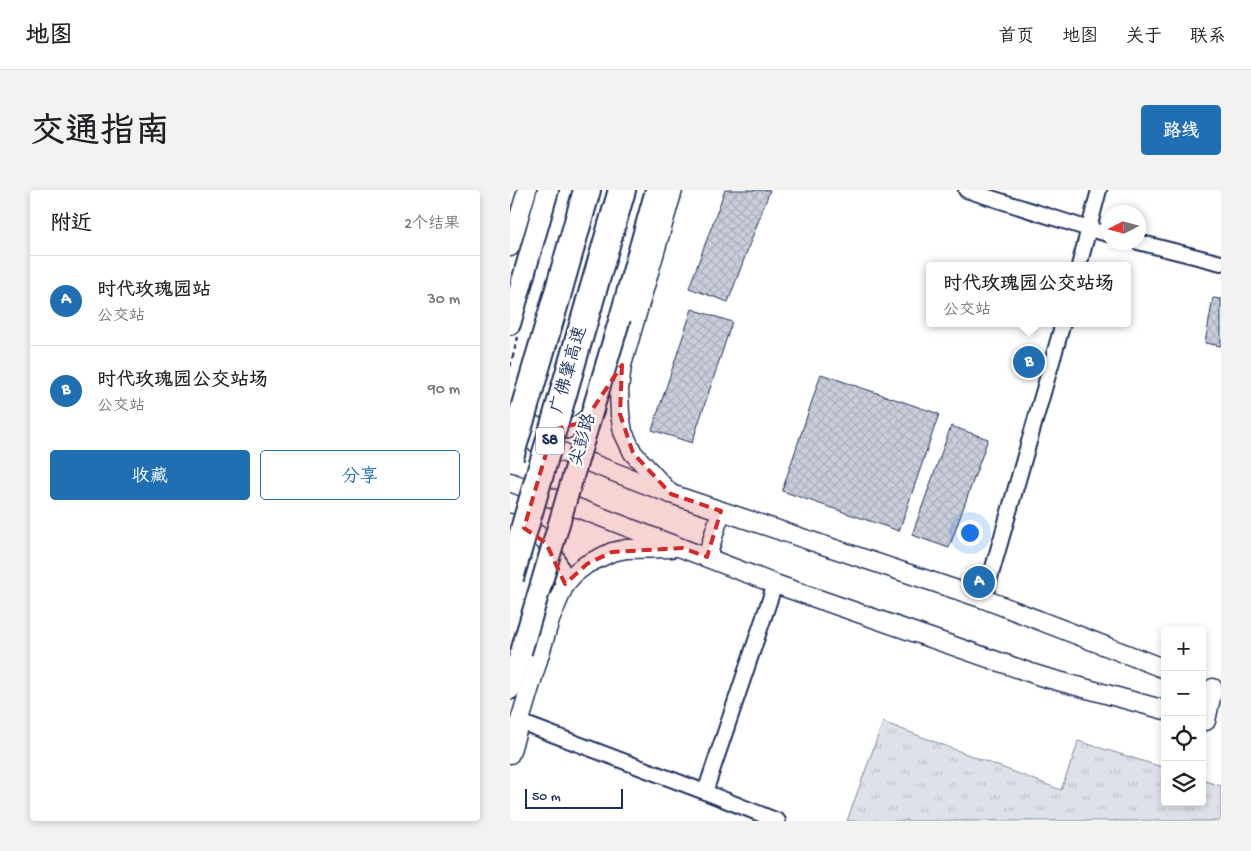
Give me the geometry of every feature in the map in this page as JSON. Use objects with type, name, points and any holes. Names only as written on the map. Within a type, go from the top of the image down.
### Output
[{"type":"highway","name":"广佛肇高速","points":[[510,457],[587,190]]},
{"type":"highway","name":"广佛肇高速","points":[[510,578],[622,190]]},
{"type":"main road","points":[[515,326],[521,286],[548,190]]},
{"type":"main road","name":"尖彭路","points":[[510,690],[656,190]]},
{"type":"street","points":[[510,247],[527,190]]},
{"type":"street","points":[[671,494],[633,453],[623,432],[619,390],[622,365],[673,190]]},
{"type":"street","points":[[966,190],[1101,232]]},
{"type":"street","points":[[1080,262],[1099,190]]},
{"type":"street","points":[[1146,244],[1221,263]]},
{"type":"street","points":[[984,599],[1062,327]]},
{"type":"street","points":[[510,412],[528,424],[542,429],[557,430],[578,426],[588,418],[599,404],[622,365]]},
{"type":"street","points":[[510,432],[671,494],[984,599],[1161,667]]},
{"type":"street","points":[[510,482],[776,584],[1040,676],[1161,709]]},
{"type":"street","points":[[706,557],[721,511]]},
{"type":"street","points":[[510,522],[534,532],[546,543],[555,557],[565,584]]},
{"type":"street","points":[[510,754],[550,620],[565,584],[587,564],[612,552],[626,549],[683,548]]},
{"type":"street","points":[[705,792],[776,584]]},
{"type":"street","points":[[1210,723],[1212,687]]},
{"type":"street","points":[[520,722],[778,821]]},
{"type":"path","points":[[510,367],[515,326]]},
{"type":"highlighted area","points":[[622,365],[620,414],[633,453],[671,494],[721,511],[707,557],[683,548],[612,552],[587,564],[565,584],[546,543],[524,528],[553,430],[584,422]]},
{"type":"green space","points":[[883,722],[1061,790],[1078,741],[1161,767],[1161,806],[1206,806],[1206,781],[1221,786],[1221,821],[847,821]]},
{"type":"building","points":[[725,190],[770,190],[728,302],[689,288]]},
{"type":"building","points":[[1213,298],[1221,299],[1221,346],[1205,343]]},
{"type":"building","points":[[692,309],[732,322],[692,443],[652,430]]},
{"type":"building","points":[[821,374],[939,414],[899,531],[782,491]]},
{"type":"building","points":[[951,426],[988,439],[949,548],[912,535]]},
{"type":"place","name":"时代玫瑰园公交站场","points":[[1029,362]]},
{"type":"place","name":"时代玫瑰园站","points":[[979,582]]}]
